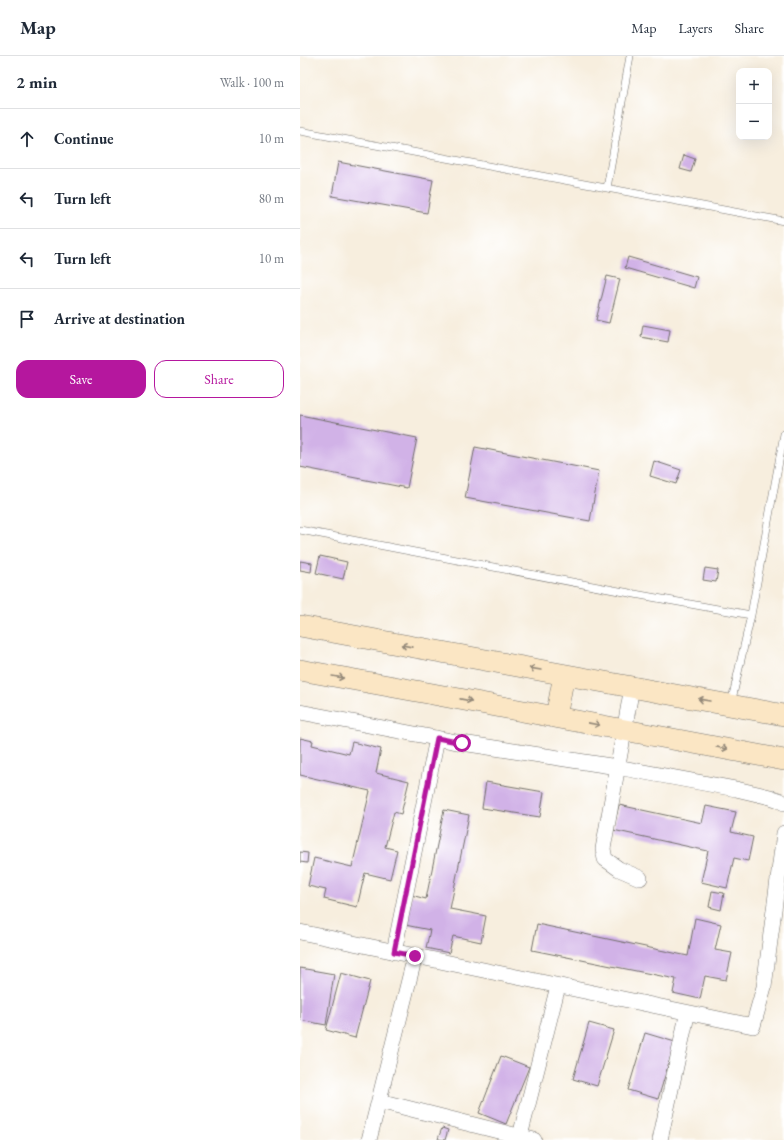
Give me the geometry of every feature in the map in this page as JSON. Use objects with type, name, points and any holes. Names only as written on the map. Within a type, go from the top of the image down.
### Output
[{"type":"street","points":[[300,626],[784,715]]},
{"type":"street","points":[[300,670],[784,760]]},
{"type":"street","points":[[556,717],[564,675]]},
{"type":"street","points":[[632,687],[623,729],[603,849],[606,859],[619,869],[640,878]]},
{"type":"street","points":[[300,712],[437,738],[617,767],[736,789],[770,796],[784,803]]},
{"type":"street","points":[[394,952],[437,738]]},
{"type":"street","points":[[300,932],[753,1026],[764,987],[784,833]]},
{"type":"street","points":[[369,1140],[415,956]]},
{"type":"street","points":[[379,1101],[524,1139],[558,986]]},
{"type":"street","points":[[660,1140],[686,1020]]},
{"type":"lane","points":[[606,188],[630,56]]},
{"type":"lane","points":[[300,131],[784,221]]},
{"type":"lane","points":[[731,705],[751,615],[784,434]]},
{"type":"lane","points":[[300,530],[751,615]]},
{"type":"building","points":[[684,155],[695,159],[691,172],[680,169]]},
{"type":"building","points":[[338,162],[433,180],[427,213],[332,196]]},
{"type":"building","points":[[628,257],[697,277],[694,288],[625,268]]},
{"type":"building","points":[[607,276],[620,279],[609,323],[596,320]]},
{"type":"building","points":[[643,325],[670,330],[668,342],[641,337]]},
{"type":"building","points":[[300,415],[417,438],[407,488],[300,467]]},
{"type":"building","points":[[475,447],[599,471],[590,521],[465,498]]},
{"type":"building","points":[[654,461],[681,470],[676,484],[650,476]]},
{"type":"building","points":[[320,556],[347,562],[343,579],[316,573]]},
{"type":"building","points":[[300,561],[312,563],[311,572],[300,570]]},
{"type":"building","points":[[705,568],[718,570],[716,582],[703,580]]},
{"type":"building","points":[[300,738],[313,741],[312,745],[349,754],[352,742],[381,749],[376,773],[409,781],[401,814],[394,812],[385,847],[397,850],[390,879],[365,873],[357,907],[324,899],[326,890],[308,886],[314,858],[352,867],[370,791],[300,775]]},
{"type":"building","points":[[486,782],[544,792],[540,817],[482,808]]},
{"type":"building","points":[[619,805],[702,823],[706,806],[736,812],[731,832],[753,837],[748,861],[734,858],[727,888],[701,882],[708,851],[613,830]]},
{"type":"building","points":[[444,810],[469,815],[450,909],[486,916],[481,942],[453,936],[449,953],[426,948],[430,930],[405,925],[411,895],[426,899]]},
{"type":"building","points":[[300,852],[308,853],[307,863],[300,862]]},
{"type":"building","points":[[712,891],[724,893],[721,910],[709,907]]},
{"type":"building","points":[[695,918],[721,924],[715,950],[732,953],[726,980],[705,976],[700,999],[673,993],[676,979],[532,950],[537,924],[688,956]]},
{"type":"building","points":[[300,968],[334,974],[326,1025],[300,1020]]},
{"type":"building","points":[[341,973],[370,981],[355,1038],[326,1030]]},
{"type":"building","points":[[589,1023],[614,1030],[597,1086],[573,1079]]},
{"type":"building","points":[[645,1033],[675,1042],[658,1099],[628,1090]]},
{"type":"building","points":[[501,1056],[529,1067],[506,1124],[479,1113]]},
{"type":"building","points":[[442,1128],[448,1130],[445,1140],[438,1139]]},
{"type":"route","points":[[415,956],[394,952],[437,738],[462,743]]}]
